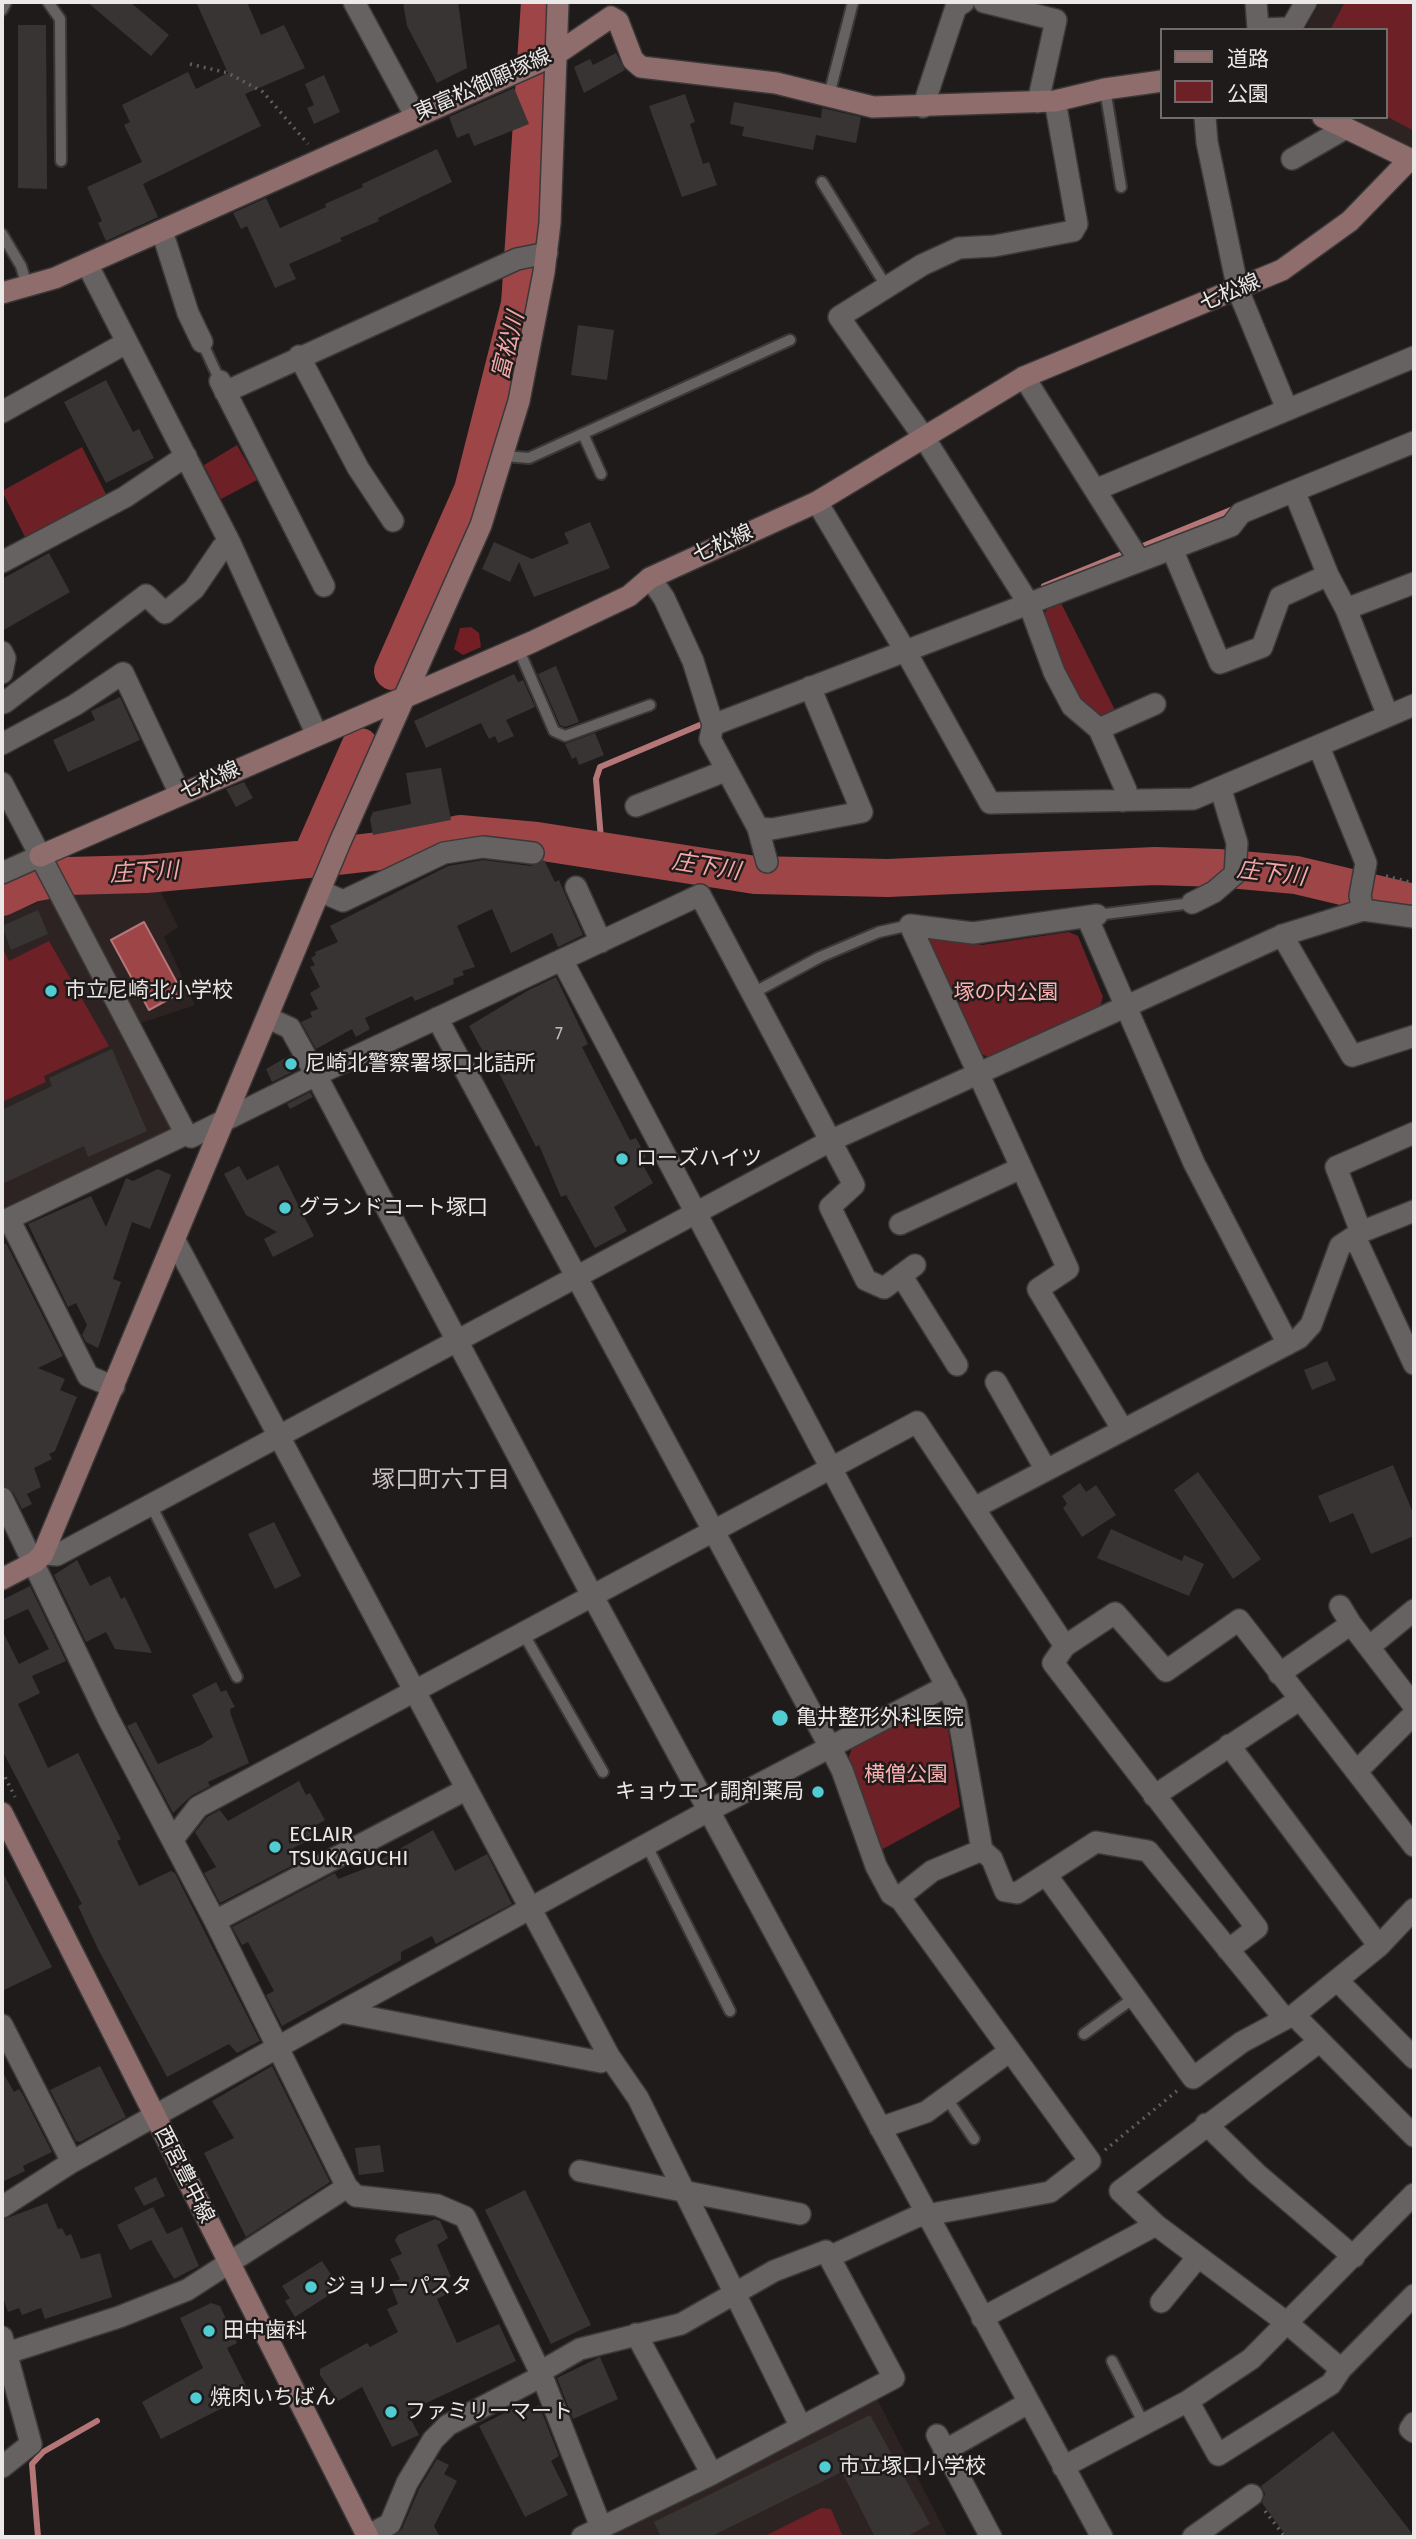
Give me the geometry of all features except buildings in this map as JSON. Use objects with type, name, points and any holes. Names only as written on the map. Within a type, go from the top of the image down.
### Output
[{"type":"street","points":[[354,2],[415,115]]},
{"type":"street","points":[[39,1558],[101,1382],[175,1241],[340,842],[481,525],[519,401],[531,256],[555,55],[558,2]]},
{"type":"street","points":[[923,107],[956,7],[964,2]]},
{"type":"street","points":[[984,2],[1056,20],[1046,101],[1077,223],[1073,231],[994,246],[959,248],[922,265],[839,317],[923,436],[1029,604],[1054,672],[1072,706],[1099,729],[1126,790],[1123,801]]},
{"type":"street","points":[[1256,2],[1258,28]]},
{"type":"street","points":[[1292,28],[1307,2]]},
{"type":"street","name":"東富松御願塚線","points":[[2,293],[87,264],[415,115],[555,55],[611,17],[618,21],[633,60],[641,67],[776,83],[873,107],[1046,101],[1160,81]]},
{"type":"street","points":[[1205,119],[1207,142],[1238,290],[1287,409]]},
{"type":"street","points":[[1327,119],[1412,160]]},
{"type":"street","points":[[1292,159],[1346,128]]},
{"type":"street","name":"七松線","points":[[2,873],[44,863],[180,794],[518,648],[629,596],[650,578],[817,502],[1024,377],[1282,270],[1350,221],[1412,160]]},
{"type":"street","points":[[162,230],[188,313],[202,342]]},
{"type":"street","points":[[324,586],[222,386],[299,356],[531,256]]},
{"type":"street","points":[[87,264],[230,543],[317,734]]},
{"type":"street","points":[[2,412],[126,343]]},
{"type":"street","points":[[299,356],[358,468],[393,521]]},
{"type":"street","points":[[1095,490],[1414,357]]},
{"type":"street","points":[[1024,377],[1139,559]]},
{"type":"street","points":[[712,721],[906,652],[1139,559],[1231,526],[1241,513],[1414,444]]},
{"type":"street","points":[[2,562],[125,497],[186,456]]},
{"type":"street","points":[[1294,491],[1328,575],[1346,609],[1388,716]]},
{"type":"street","points":[[817,502],[906,652],[990,803],[1193,799],[1221,790],[1414,705]]},
{"type":"street","points":[[180,794],[123,673],[75,705],[10,740],[3,701],[146,595],[165,613],[194,589],[222,548],[230,543]]},
{"type":"street","points":[[1172,549],[1220,663],[1262,647],[1280,597],[1328,575]]},
{"type":"street","points":[[650,578],[664,598],[693,661],[712,721],[710,739],[758,828],[767,862]]},
{"type":"street","points":[[1346,609],[1414,583]]},
{"type":"street","points":[[2,652],[5,658],[2,673]]},
{"type":"street","points":[[758,828],[772,829],[862,812],[810,687]]},
{"type":"street","points":[[1099,729],[1155,705]]},
{"type":"street","points":[[1319,747],[1366,863],[1362,903]]},
{"type":"street","points":[[636,806],[725,771]]},
{"type":"street","points":[[2,783],[194,1133]]},
{"type":"street","points":[[1192,903],[1214,892],[1235,874],[1237,843],[1221,790]]},
{"type":"street","points":[[322,886],[343,901],[444,853],[483,847],[533,853]]},
{"type":"street","points":[[576,887],[601,942]]},
{"type":"street","points":[[101,1382],[5,1220],[700,895],[854,1185],[830,1207],[866,1280],[884,1287],[908,1270],[957,1365]]},
{"type":"street","points":[[2,1579],[39,1558],[57,1555],[832,1140],[1282,935],[1362,903],[1414,917]]},
{"type":"street","points":[[910,925],[974,933],[1092,916],[1124,1008],[1194,1163],[1288,1344]]},
{"type":"street","points":[[910,925],[1068,1269],[1038,1289],[1123,1430]]},
{"type":"street","points":[[1282,935],[1352,1056],[1414,1036]]},
{"type":"street","points":[[562,960],[956,1704],[982,1850],[992,1859],[1005,1891],[1017,1893],[1096,1842],[1147,1851],[1228,1950],[1289,2017],[1319,2042],[1414,2136]]},
{"type":"street","points":[[268,1018],[290,1028],[316,1075],[455,1341],[1101,2537]]},
{"type":"street","points":[[437,1018],[842,1770],[876,1866],[891,1894],[898,1898],[1090,2161],[1050,2192],[927,2214],[829,2257]]},
{"type":"street","points":[[1414,1133],[1336,1167],[1358,1235],[1414,1364]]},
{"type":"street","points":[[900,1224],[1021,1168]]},
{"type":"street","points":[[974,1508],[1288,1344],[1306,1332],[1340,1246],[1358,1235],[1414,1212]]},
{"type":"street","points":[[175,1241],[609,2056],[638,2098],[801,2427]]},
{"type":"street","points":[[996,1382],[1046,1470]]},
{"type":"street","points":[[173,1839],[198,1807],[917,1422],[1065,1646]]},
{"type":"street","points":[[2,1499],[39,1558],[108,1718],[215,1921],[347,2187],[356,2196],[437,2205],[465,2217],[541,2374],[601,2527]]},
{"type":"street","points":[[1369,1647],[1414,1610]]},
{"type":"street","points":[[1228,1950],[1257,1928],[1053,1663],[1065,1646],[1115,1613],[1166,1671],[1239,1620],[1414,1846]]},
{"type":"street","points":[[1279,1674],[1345,1615],[1414,1706]]},
{"type":"street","points":[[2,2207],[72,2162],[277,2047],[708,1811],[947,1686]]},
{"type":"street","points":[[1154,1796],[1299,1700]]},
{"type":"street","points":[[1357,1771],[1414,1714]]},
{"type":"street","points":[[1230,1745],[1379,1946]]},
{"type":"street","points":[[215,1921],[467,1790]]},
{"type":"street","name":"西宮豊中線","points":[[2,1813],[368,2537]]},
{"type":"street","points":[[898,1898],[932,1871],[982,1850]]},
{"type":"street","points":[[1047,1875],[1193,2078],[1242,2042],[1289,2017],[1379,1946],[1407,1932],[1414,1909]]},
{"type":"street","points":[[1337,1980],[1414,2058]]},
{"type":"street","points":[[341,2012],[601,2062],[609,2056]]},
{"type":"street","points":[[2,2025],[72,2162]]},
{"type":"street","points":[[1319,2042],[1206,2123],[1120,2191],[1156,2225],[1287,2323],[1341,2369]]},
{"type":"street","points":[[880,2128],[926,2112],[1010,2051]]},
{"type":"street","points":[[1206,2123],[1257,2174],[1354,2257]]},
{"type":"street","points":[[580,2171],[800,2214]]},
{"type":"street","points":[[2,2467],[31,2444],[4,2345],[176,2295],[347,2187]]},
{"type":"street","points":[[1063,2467],[1188,2401],[1251,2359],[1414,2194]]},
{"type":"street","points":[[982,2318],[1156,2225]]},
{"type":"street","points":[[368,2537],[390,2524],[407,2483],[433,2440],[448,2425],[541,2374],[580,2348],[681,2324],[774,2271],[826,2251],[894,2378],[712,2474],[582,2537]]},
{"type":"street","points":[[1161,2302],[1198,2257]]},
{"type":"street","points":[[1188,2401],[1218,2455],[1331,2384],[1341,2369],[1414,2295]]},
{"type":"street","points":[[636,2334],[712,2474]]},
{"type":"street","points":[[991,2537],[941,2443],[1028,2403]]},
{"type":"street","points":[[1414,2423],[1409,2429],[1414,2432]]},
{"type":"street","points":[[1193,2537],[1252,2495]]},
{"type":"lane","points":[[2,10],[6,2]]},
{"type":"lane","points":[[48,2],[60,19],[61,160]]},
{"type":"lane","points":[[829,95],[853,2]]},
{"type":"lane","points":[[1105,89],[1121,187]]},
{"type":"lane","points":[[822,182],[886,286]]},
{"type":"lane","points":[[2,234],[21,266],[27,286]]},
{"type":"lane","points":[[504,456],[529,458],[790,340]]},
{"type":"lane","points":[[202,342],[222,386]]},
{"type":"lane","points":[[583,434],[601,474]]},
{"type":"lane","points":[[518,648],[554,731],[565,736],[650,705]]},
{"type":"lane","points":[[1092,916],[1192,903]]},
{"type":"lane","points":[[753,993],[879,932],[910,925]]},
{"type":"lane","points":[[151,1505],[237,1677]]},
{"type":"lane","points":[[523,1633],[603,1772]]},
{"type":"lane","points":[[647,1846],[730,2011]]},
{"type":"lane","points":[[1084,2034],[1135,1997]]},
{"type":"lane","points":[[946,2097],[974,2139]]},
{"type":"lane","points":[[1112,2361],[1144,2424]]},
{"type":"path","points":[[190,64],[228,73],[263,92],[311,148]]},
{"type":"path","points":[[717,859],[767,862]]},
{"type":"path","points":[[1364,872],[1414,883]]},
{"type":"path","points":[[1090,2161],[1193,2078]]},
{"type":"path","points":[[1252,2495],[1283,2536]]},
{"type":"shaded area","points":[[1320,2],[1414,2],[1414,152],[1348,119],[1388,119],[1388,28],[1306,28]]},
{"type":"shaded area","points":[[471,627],[479,633],[481,647],[463,655],[454,649],[460,628]]},
{"type":"shaded area","name":"市立尼崎北小学校","points":[[157,884],[178,927],[164,937],[195,1005],[141,1023],[73,895]]},
{"type":"shaded area","name":"市立尼崎北小学校","points":[[49,898],[173,1122],[169,1133],[2,1211],[2,917]]},
{"type":"shaded area","points":[[144,922],[182,992],[149,1010],[111,940]]},
{"type":"shaded area","name":"市立塚口小学校","points":[[876,2397],[948,2537],[600,2537]]},
{"type":"green space","points":[[1345,2],[1414,2],[1414,131],[1388,117],[1388,28],[1331,28]]},
{"type":"green space","points":[[237,445],[257,480],[221,499],[204,465]]},
{"type":"green space","points":[[82,447],[107,496],[26,539],[2,491]]},
{"type":"green space","points":[[1060,601],[1118,716],[1097,720],[1079,701],[1059,666],[1045,613],[1048,607]]},
{"type":"green space","name":"塚の内公園","points":[[1069,932],[1078,936],[1103,997],[1100,1006],[988,1057],[977,1052],[924,935],[982,945]]},
{"type":"green space","points":[[49,941],[109,1046],[44,1076],[46,1082],[2,1102],[2,947],[9,961]]},
{"type":"green space","name":"横僧公園","points":[[933,1705],[945,1709],[960,1807],[881,1850],[848,1759],[852,1748]]},
{"type":"green space","points":[[821,2508],[831,2509],[843,2537],[763,2537]]},
{"type":"waterway","name":"富松川","points":[[393,671],[473,490],[520,304],[540,2]]},
{"type":"waterway","points":[[1138,548],[1238,507]]},
{"type":"waterway","points":[[1044,586],[1127,552]]},
{"type":"waterway","points":[[602,851],[596,779],[600,767],[707,722]]},
{"type":"waterway","name":"富松川","points":[[311,858],[360,747]]},
{"type":"waterway","name":"庄下川","points":[[2,897],[32,883],[67,876],[146,874],[319,858],[398,849],[460,834],[537,841],[755,875],[888,878],[1155,866],[1218,868],[1296,875],[1414,903]]},
{"type":"waterway","points":[[38,2537],[32,2464],[43,2452],[97,2421]]},
{"type":"place","name":"市立尼崎北小学校","points":[[51,991]]},
{"type":"place","name":"尼崎北警察署塚口北詰所","points":[[291,1064]]},
{"type":"place","name":"ローズハイツ","points":[[622,1159]]},
{"type":"place","name":"グランドコート塚口","points":[[285,1208]]},
{"type":"place","name":"亀井整形外科医院","points":[[780,1718]]},
{"type":"place","name":"キョウエイ調剤薬局","points":[[818,1792]]},
{"type":"place","name":"ECLAIR TSUKAGUCHI","points":[[275,1847]]},
{"type":"place","name":"ジョリーパスタ","points":[[311,2287]]},
{"type":"place","name":"田中歯科","points":[[209,2331]]},
{"type":"place","name":"焼肉いちばん","points":[[196,2398]]},
{"type":"place","name":"ファミリーマート","points":[[391,2412]]},
{"type":"place","name":"市立塚口小学校","points":[[825,2467]]},
{"type":"district","name":"塚口町六丁目","points":[[441,1481]]}]
